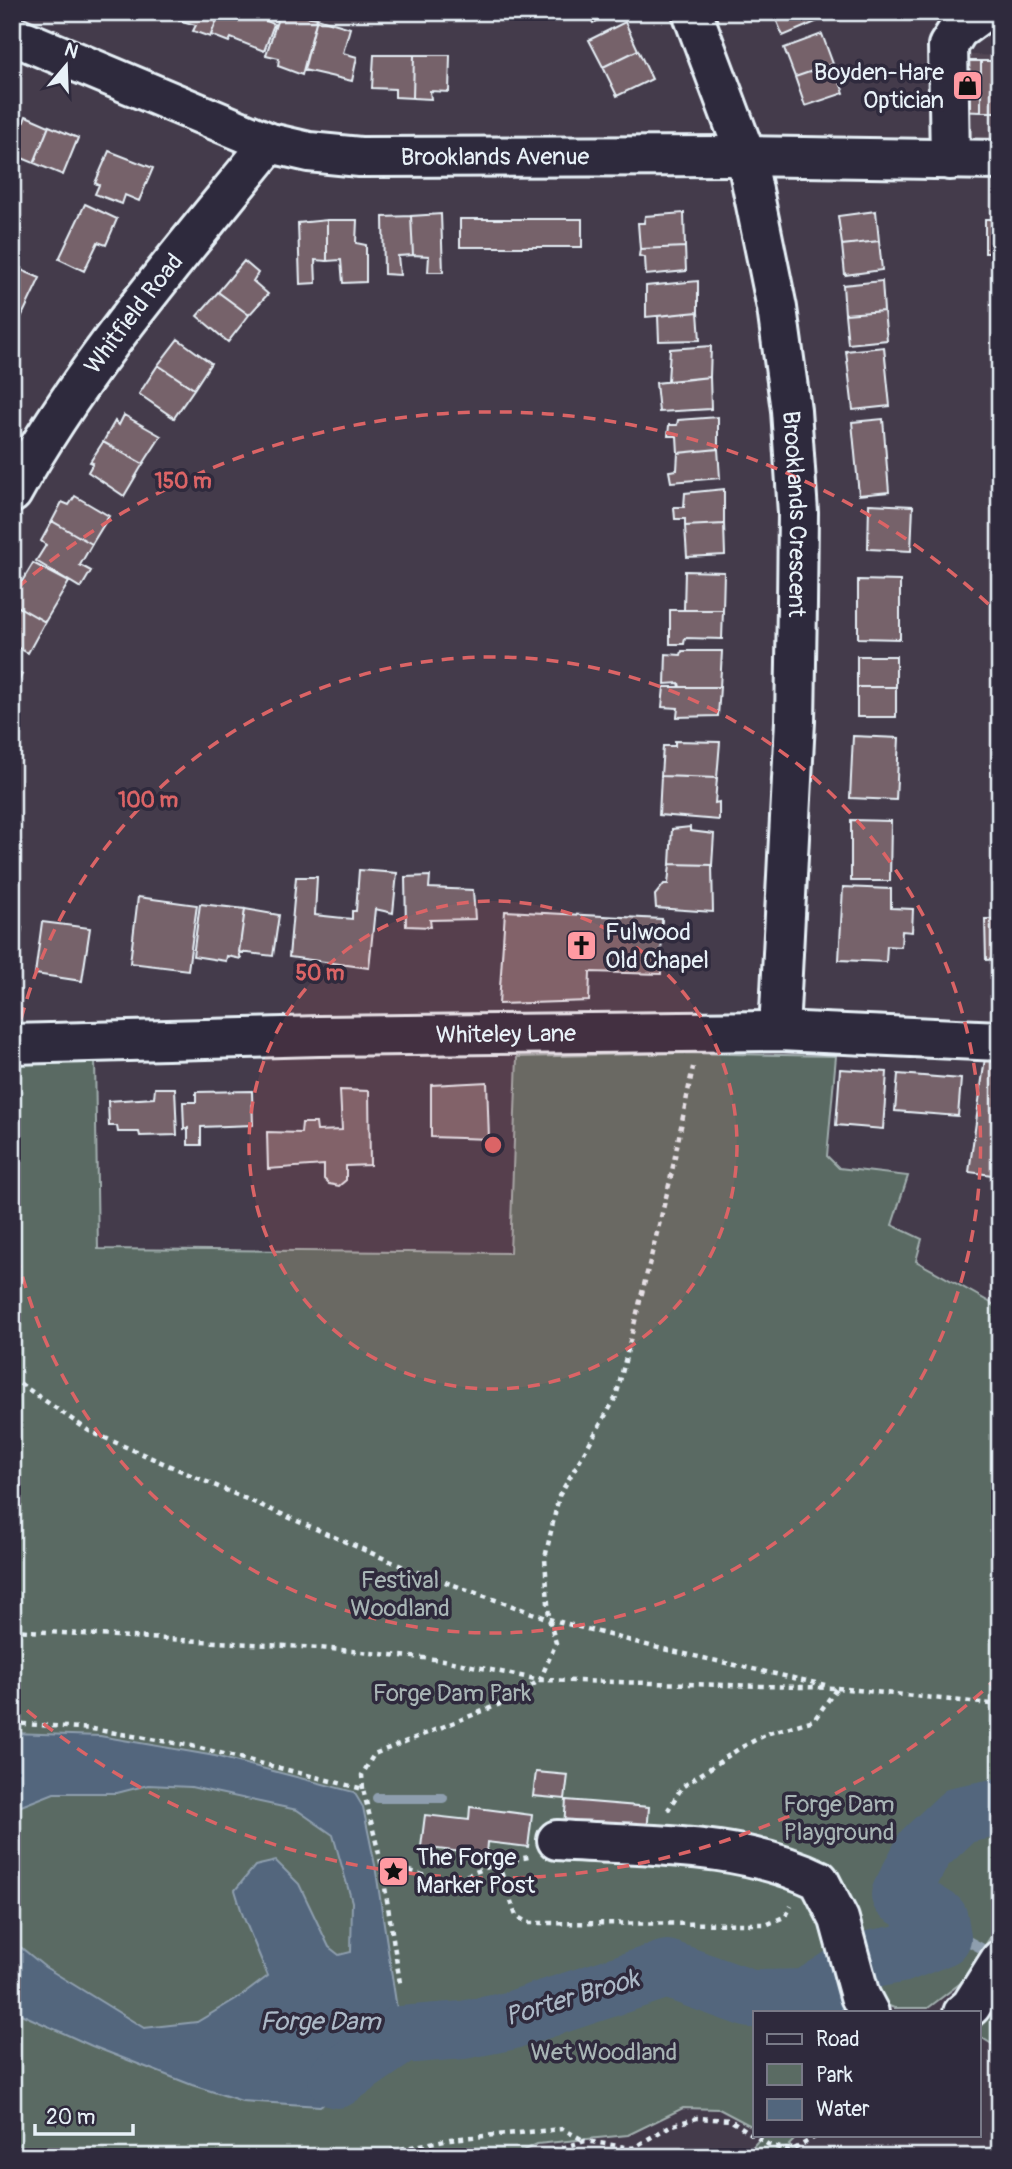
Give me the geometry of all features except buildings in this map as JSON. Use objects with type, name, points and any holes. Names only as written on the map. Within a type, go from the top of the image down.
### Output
[{"type":"street","name":"Brooklands Crescent","points":[[692,12],[746,156],[777,308],[791,410],[798,513],[794,721],[779,1031]]},
{"type":"street","points":[[950,160],[948,47],[958,30],[981,13]]},
{"type":"street","name":"Brooklands Avenue","points":[[12,35],[270,143],[309,152],[360,157],[746,156],[1000,160]]},
{"type":"street","name":"Whitfield Road","points":[[12,493],[85,375],[158,279],[270,143]]},
{"type":"street","name":"Whiteley Lane","points":[[12,1044],[319,1036],[779,1031],[1000,1041]]},
{"type":"street","points":[[556,1840],[723,1851],[776,1863],[819,1880],[839,1919],[865,2005]]},
{"type":"street","points":[[965,2011],[971,2006],[996,1964]]},
{"type":"path","points":[[400,1983],[381,1861],[362,1775],[374,1754],[508,1701],[540,1679],[556,1643],[549,1619],[545,1558],[559,1496],[616,1397],[670,1181],[699,1032]]},
{"type":"path","points":[[12,1378],[89,1431],[406,1568],[549,1619],[654,1647],[837,1688]]},
{"type":"path","points":[[12,1630],[320,1648],[443,1660],[540,1679],[837,1688],[1000,1705]]},
{"type":"path","points":[[664,1846],[668,1811],[682,1787],[740,1748],[769,1733],[814,1720],[837,1688]]},
{"type":"path","points":[[12,1723],[92,1729],[192,1746],[363,1789]]},
{"type":"path","points":[[381,1861],[449,1883],[498,1863],[532,1857],[556,1840]]},
{"type":"path","points":[[498,1863],[516,1916],[528,1923],[768,1924],[786,1916],[807,1874]]},
{"type":"path","points":[[361,2157],[450,2139],[563,2129],[585,2141],[632,2148],[670,2126],[698,2118],[730,2120],[753,2135]]},
{"type":"path","points":[[758,2138],[769,2145],[791,2151],[814,2138]]},
{"type":"path","points":[[533,2157],[585,2141]]},
{"type":"shaded area","points":[[951,54],[1000,56],[1000,141],[956,136]]},
{"type":"green space","name":"Forge Dam Park","points":[[678,1053],[836,1056],[827,1156],[839,1168],[908,1176],[892,1225],[922,1239],[916,1261],[1000,1308],[1000,1922],[962,1982],[928,2008],[894,2008],[873,1999],[863,2011],[753,2011],[753,2127],[719,2109],[683,2108],[628,2135],[537,2144],[510,2157],[12,2157],[12,1058],[95,1058],[98,1249],[510,1253],[517,1057]]},
{"type":"green space","points":[[1000,1979],[1000,2049],[981,2037],[980,2011]]},
{"type":"green space","points":[[760,2138],[796,2138],[789,2145],[799,2157],[744,2157]]},
{"type":"water","name":"Forge Dam","points":[[12,1733],[100,1736],[215,1756],[354,1792],[363,1807],[375,1865],[401,2035],[400,2048],[320,2106],[242,2101],[192,2085],[92,2046],[12,2010]],"holes":[[[148,1785],[191,1787],[297,1810],[333,1835],[352,1902],[351,1952],[339,1955],[329,1947],[299,1884],[276,1861],[255,1866],[235,1890],[268,1976],[197,2022],[144,2028],[45,1967],[18,1945],[19,1896],[13,1855],[16,1808],[54,1793],[117,1793]]]},
{"type":"waterway","points":[[377,1798],[443,1798]]},
{"type":"waterway","name":"Porter Brook","points":[[337,2079],[401,2035],[463,2030],[509,2021],[667,1969],[750,1999],[807,1998],[873,1959],[900,1954],[942,1937],[939,1919],[900,1895],[924,1849],[960,1815],[1000,1807]]},
{"type":"waterway","points":[[883,1885],[900,1895]]},
{"type":"waterway","points":[[942,1937],[966,1940],[994,1955]]},
{"type":"place","name":"Boyden-Hare Optician","points":[[967,86]]},
{"type":"place","name":"Fulwood Old Chapel","points":[[582,946]]},
{"type":"place","name":"The Forge Marker Post","points":[[393,1871]]},
{"type":"park label","name":"Festival Woodland","points":[[400,1594]]},
{"type":"park label","name":"Forge Dam Playground","points":[[839,1818]]},
{"type":"park label","name":"Wet Woodland","points":[[604,2052]]}]
